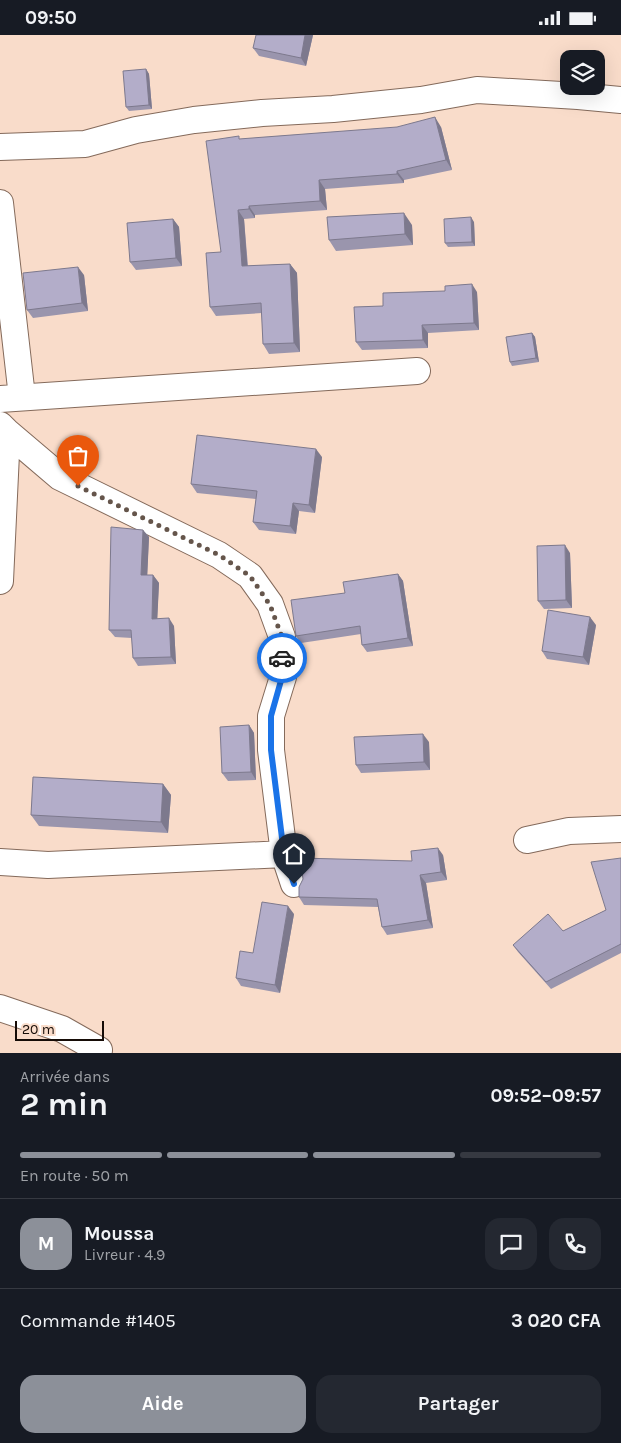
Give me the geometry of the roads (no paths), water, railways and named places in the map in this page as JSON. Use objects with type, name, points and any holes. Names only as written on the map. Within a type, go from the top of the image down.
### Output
[{"type":"street","points":[[0,147],[85,144],[136,130],[194,120],[262,113],[343,109],[421,100],[477,90],[578,95],[621,100]]},
{"type":"street","points":[[0,203],[11,398],[418,371]]},
{"type":"street","points":[[0,581],[3,428]]},
{"type":"street","points":[[3,428],[60,477],[219,555],[250,576],[270,605],[282,637],[282,677],[271,716],[271,750],[284,854],[294,884]]},
{"type":"street","points":[[527,840],[569,831],[621,829]]},
{"type":"street","points":[[0,862],[48,865],[284,854]]},
{"type":"street","points":[[0,1007],[62,1029],[103,1052]]}]
